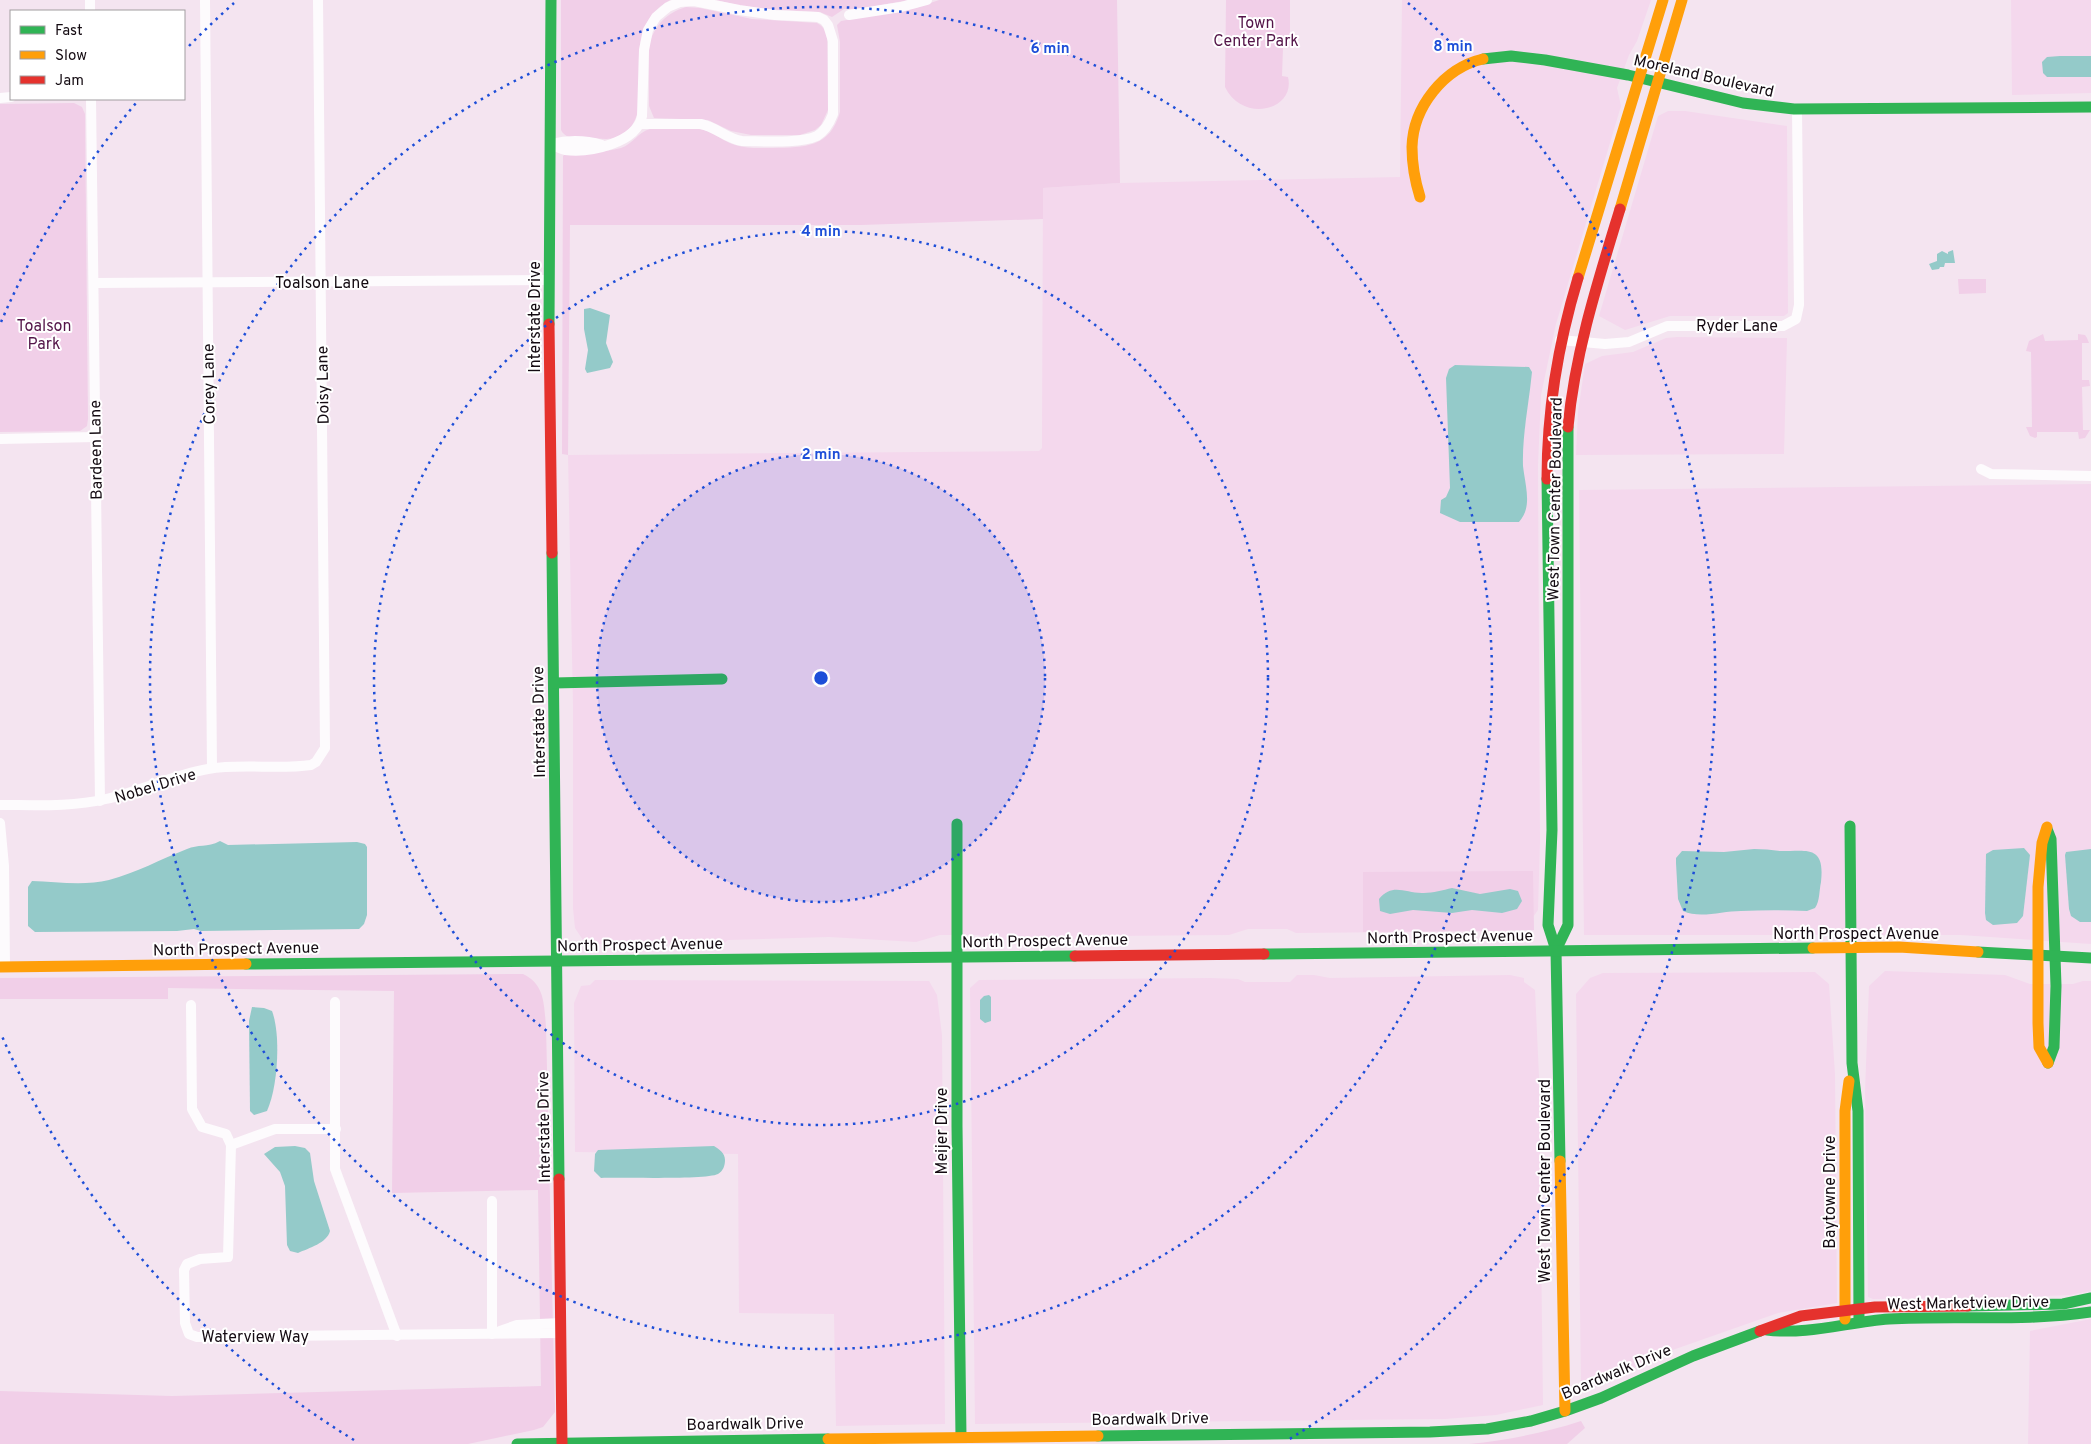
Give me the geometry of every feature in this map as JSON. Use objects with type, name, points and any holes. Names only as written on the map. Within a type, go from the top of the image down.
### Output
[{"type":"main road","name":"Interstate Drive","points":[[551,0],[549,280],[562,1443]]},
{"type":"main road","name":"West Town Center Boulevard","points":[[1565,1411],[1556,950],[1548,925],[1552,811],[1547,442],[1552,382],[1560,340],[1662,0]]},
{"type":"main road","name":"West Town Center Boulevard","points":[[1556,950],[1568,925],[1567,442],[1572,386],[1582,340],[1682,0]]},
{"type":"main road","name":"Moreland Boulevard","points":[[1420,197],[1414,171],[1412,145],[1418,119],[1432,92],[1443,80],[1466,65],[1491,57],[1507,56],[1562,63],[1638,77],[1658,84],[1740,103],[1797,110],[2091,107]]},
{"type":"main road","points":[[554,683],[722,679]]},
{"type":"main road","name":"Meijer Drive","points":[[957,824],[961,1436]]},
{"type":"main road","name":"Baytowne Drive","points":[[1850,826],[1852,1063],[1858,1111],[1859,1315]]},
{"type":"main road","points":[[2047,827],[2051,839],[2055,956],[2054,1047],[2048,1063],[2039,1047],[2039,955],[2038,887],[2042,844],[2047,827]]},
{"type":"main road","name":"North Prospect Avenue","points":[[2,967],[1850,948],[1934,949],[2091,958]]},
{"type":"main road","name":"Baytowne Drive","points":[[1845,1317],[1845,1111],[1852,1063]]},
{"type":"main road","name":"West Marketview Drive","points":[[1845,1317],[1928,1305],[2033,1306],[2063,1304],[2091,1298]]},
{"type":"main road","name":"West Marketview Drive","points":[[1859,1315],[2057,1317],[2091,1312]]},
{"type":"main road","name":"Boardwalk Drive","points":[[517,1444],[961,1436],[1458,1431],[1514,1425],[1565,1411],[1601,1398],[1693,1356],[1766,1330],[1784,1332],[1845,1317]]},
{"type":"street","name":"Corey Lane","points":[[205,0],[212,768]]},
{"type":"street","name":"Doisy Lane","points":[[311,765],[316,762],[325,748],[318,0]]},
{"type":"street","points":[[849,15],[901,7],[928,0]]},
{"type":"street","points":[[550,144],[565,141],[589,141],[603,145],[626,139],[641,124],[645,37],[656,17],[668,7],[680,2],[694,1],[775,15],[818,17],[828,25],[833,41],[833,114],[830,122],[817,136],[793,140],[742,141],[735,140],[709,125],[641,124]]},
{"type":"street","name":"Bardeen Lane","points":[[91,100],[100,801]]},
{"type":"street","name":"Ryder Lane","points":[[1560,340],[1582,340],[1606,344],[1629,342],[1667,326],[1783,326],[1796,320],[1799,305],[1797,110]]},
{"type":"street","name":"Toalson Lane","points":[[94,283],[549,280]]},
{"type":"street","points":[[0,439],[95,437]]},
{"type":"street","points":[[1982,469],[1991,474],[2091,476]]},
{"type":"street","name":"Nobel Drive","points":[[0,805],[77,804],[100,801],[128,794],[170,778],[212,768],[311,765]]},
{"type":"street","points":[[0,823],[4,866],[2,967]]},
{"type":"street","points":[[335,1002],[335,1169],[397,1336]]},
{"type":"street","points":[[191,1005],[192,1109],[202,1127],[226,1134],[230,1146],[275,1129],[336,1129]]},
{"type":"street","name":"Waterview Way","points":[[230,1146],[228,1257],[200,1259],[187,1264],[184,1270],[185,1323],[189,1334],[197,1338],[397,1336],[492,1334],[561,1328]]},
{"type":"street","points":[[492,1201],[492,1334]]},
{"type":"street","points":[[1845,1227],[1858,1227]]},
{"type":"shaded area","points":[[1402,0],[1651,0],[1637,41],[1629,55],[1617,88],[1621,106],[1556,324],[1541,395],[1538,465],[1540,841],[1538,910],[1526,927],[1510,931],[1296,933],[1287,929],[1248,929],[1229,935],[1107,936],[1103,934],[1094,939],[990,940],[978,935],[940,935],[916,942],[829,937],[728,940],[724,943],[592,944],[583,940],[575,928],[573,908],[573,705],[568,455],[1039,451],[1042,448],[1043,188],[1120,183],[1400,177]]},
{"type":"shaded area","points":[[2011,0],[2091,0],[2091,93],[2012,95]]},
{"type":"shaded area","points":[[2091,56],[2091,77],[2047,77],[2043,73],[2042,62],[2047,57]]},
{"type":"shaded area","points":[[1668,111],[1685,111],[1787,126],[1788,313],[1784,316],[1670,316],[1625,330],[1599,316],[1658,116]]},
{"type":"shaded area","points":[[1953,250],[1955,263],[1945,263],[1944,267],[1932,270],[1929,264],[1937,261],[1937,254],[1942,251],[1948,254],[1948,252]]},
{"type":"shaded area","points":[[590,308],[610,315],[606,343],[613,362],[610,368],[587,373],[585,369],[588,350],[584,329],[584,309]]},
{"type":"shaded area","points":[[1666,338],[1787,338],[1784,454],[1576,455],[1578,412],[1585,364],[1602,356],[1633,352]]},
{"type":"shaded area","points":[[1455,365],[1529,367],[1532,372],[1523,454],[1527,503],[1526,510],[1519,522],[1460,522],[1440,513],[1441,500],[1446,497],[1450,488],[1446,378],[1449,369]]},
{"type":"shaded area","points":[[2091,484],[2091,944],[1961,935],[1584,935],[1579,490]]},
{"type":"shaded area","points":[[220,841],[228,845],[357,842],[365,844],[367,847],[367,915],[364,924],[359,929],[201,931],[194,929],[177,931],[35,932],[28,926],[28,887],[32,881],[61,883],[100,882],[139,870],[191,848]]},
{"type":"shaded area","points":[[2024,848],[2030,855],[2023,916],[2017,923],[1993,925],[1986,920],[1985,913],[1986,854],[1993,850]]},
{"type":"shaded area","points":[[1754,849],[1807,851],[1817,856],[1822,870],[1819,899],[1815,908],[1807,911],[1734,911],[1704,915],[1683,911],[1678,899],[1676,863],[1676,858],[1682,851],[1724,852]]},
{"type":"shaded area","points":[[2091,849],[2091,922],[2080,922],[2071,916],[2069,909],[2065,855],[2066,852]]},
{"type":"shaded area","points":[[1452,888],[1480,894],[1510,889],[1518,891],[1522,901],[1517,909],[1502,913],[1472,910],[1452,913],[1413,910],[1390,914],[1380,911],[1379,899],[1389,891],[1400,890],[1427,893]]},
{"type":"shaded area","points":[[1885,971],[2005,975],[2030,984],[2073,984],[2091,981],[2091,1291],[2070,1295],[2019,1297],[1873,1299],[1868,1297],[1865,1091],[1869,986]]},
{"type":"shaded area","points":[[1815,972],[1829,984],[1835,1074],[1837,1303],[1778,1313],[1664,1353],[1589,1390],[1581,1384],[1576,994],[1590,978],[1603,973]]},
{"type":"shaded area","points":[[1297,975],[1314,975],[1330,978],[1510,975],[1524,978],[1524,982],[1535,990],[1539,1076],[1543,1405],[1496,1415],[1445,1419],[975,1424],[970,988],[979,980],[1211,978],[1238,979],[1245,982],[1290,982]]},
{"type":"shaded area","points":[[595,980],[929,981],[937,995],[942,1035],[945,1424],[836,1426],[834,1314],[739,1313],[738,1154],[575,1152],[574,1003],[581,986],[590,985]]},
{"type":"shaded area","points":[[989,995],[991,997],[991,1021],[985,1023],[980,1019],[980,1000],[984,996]]},
{"type":"shaded area","points":[[252,1007],[272,1011],[277,1033],[276,1075],[271,1101],[267,1111],[254,1115],[250,1111],[249,1021]]},
{"type":"shaded area","points":[[295,1146],[305,1148],[310,1153],[314,1181],[330,1231],[321,1242],[298,1253],[290,1251],[287,1245],[285,1186],[280,1172],[264,1154],[275,1147]]},
{"type":"shaded area","points":[[714,1146],[723,1153],[725,1162],[720,1173],[710,1176],[601,1178],[594,1171],[595,1154],[598,1150]]},
{"type":"shaded area","points":[[2091,1319],[2091,1444],[2028,1444],[2030,1331]]},
{"type":"green space","points":[[561,0],[670,0],[652,15],[642,34],[639,54],[640,95],[638,113],[630,128],[615,138],[573,138],[561,130]]},
{"type":"green space","points":[[716,0],[909,0],[859,9],[844,9],[832,17],[820,12],[742,6]]},
{"type":"green space","points":[[939,0],[1117,0],[1120,183],[1043,188],[1043,219],[861,225],[570,225],[568,455],[562,454],[563,156],[565,154],[601,152],[621,148],[650,129],[684,128],[704,130],[731,144],[749,148],[796,147],[815,143],[830,133],[836,124],[840,112],[840,42],[837,25],[841,21],[916,8]]},
{"type":"green space","name":"Town Center Park","points":[[1226,0],[1290,0],[1290,45],[1289,48],[1283,48],[1282,76],[1288,77],[1288,88],[1284,98],[1276,104],[1266,108],[1255,109],[1244,106],[1233,99],[1225,87]]},
{"type":"green space","points":[[686,7],[700,8],[752,19],[817,23],[821,26],[827,38],[828,110],[821,125],[815,130],[800,135],[751,135],[731,131],[708,120],[654,118],[649,106],[649,45],[651,38],[654,31],[667,16]]},
{"type":"green space","name":"Toalson Park","points":[[74,103],[82,107],[85,114],[87,426],[80,431],[0,432],[0,104]]},
{"type":"green space","points":[[1958,279],[1986,279],[1986,293],[1959,294]]},
{"type":"green space","points":[[2043,334],[2045,341],[2078,340],[2078,334],[2085,335],[2087,338],[2089,343],[2082,343],[2082,380],[2089,380],[2090,386],[2082,387],[2083,430],[2090,430],[2085,438],[2079,439],[2078,432],[2037,432],[2037,437],[2035,438],[2030,436],[2026,427],[2032,427],[2031,352],[2026,351],[2029,341]]},
{"type":"green space","points":[[1533,871],[1534,930],[1363,932],[1363,872]]},
{"type":"green space","points":[[523,974],[536,983],[539,989],[544,1003],[546,1026],[555,1412],[543,1427],[468,1444],[0,1444],[0,1391],[172,1396],[541,1386],[538,1190],[392,1193],[394,991],[168,988],[168,999],[0,999],[0,978]]},
{"type":"green space","points":[[1581,1421],[1585,1428],[1567,1444],[1469,1444],[1526,1435]]},
{"type":"traffic: fast","points":[[549,324],[551,0]]},
{"type":"traffic: fast","points":[[1483,59],[1511,56],[1545,60],[1628,75],[1743,103],[1794,109],[2091,107]]},
{"type":"traffic: fast","points":[[1556,950],[1568,925],[1568,427]]},
{"type":"traffic: fast","points":[[1547,479],[1552,830],[1548,925],[1556,950],[1560,1161]]},
{"type":"traffic: fast","points":[[552,553],[559,1179]]},
{"type":"traffic: fast","points":[[554,683],[722,679]]},
{"type":"traffic: fast","points":[[957,824],[957,1126],[961,1437]]},
{"type":"traffic: fast","points":[[1850,826],[1852,1063],[1858,1111],[1859,1321]]},
{"type":"traffic: fast","points":[[2047,829],[2051,839],[2056,986],[2054,1047],[2048,1063]]},
{"type":"traffic: fast","points":[[1264,954],[1813,948]]},
{"type":"traffic: fast","points":[[1978,952],[2091,958]]},
{"type":"traffic: fast","points":[[558,961],[1075,956]]},
{"type":"traffic: fast","points":[[246,964],[558,961]]},
{"type":"traffic: fast","points":[[1968,1306],[2063,1304],[2091,1298]]},
{"type":"traffic: fast","points":[[1767,1330],[1812,1330],[1889,1319],[2016,1318],[2091,1312]]},
{"type":"traffic: fast","points":[[1098,1436],[1430,1432],[1487,1429],[1531,1421],[1565,1411],[1601,1398],[1693,1356],[1760,1331]]},
{"type":"traffic: fast","points":[[517,1444],[828,1439]]},
{"type":"traffic: slow","points":[[1578,278],[1663,0]]},
{"type":"traffic: slow","points":[[1620,209],[1682,0]]},
{"type":"traffic: slow","points":[[1420,197],[1412,153],[1414,132],[1418,118],[1433,91],[1444,80],[1456,71],[1483,59]]},
{"type":"traffic: slow","points":[[2047,827],[2042,843],[2038,887],[2038,1023],[2039,1047],[2048,1063]]},
{"type":"traffic: slow","points":[[1813,948],[1899,947],[1978,952]]},
{"type":"traffic: slow","points":[[0,967],[246,964]]},
{"type":"traffic: slow","points":[[1845,1319],[1845,1111],[1849,1081]]},
{"type":"traffic: slow","points":[[1560,1161],[1565,1411]]},
{"type":"traffic: slow","points":[[828,1439],[1098,1436]]},
{"type":"traffic: jam","points":[[1568,427],[1571,399],[1582,344],[1620,209]]},
{"type":"traffic: jam","points":[[1547,479],[1549,428],[1555,377],[1559,352],[1578,278]]},
{"type":"traffic: jam","points":[[549,324],[552,553]]},
{"type":"traffic: jam","points":[[1075,956],[1264,954]]},
{"type":"traffic: jam","points":[[559,1179],[562,1444]]},
{"type":"traffic: jam","points":[[1760,1331],[1801,1316],[1875,1307],[1968,1306]]}]
